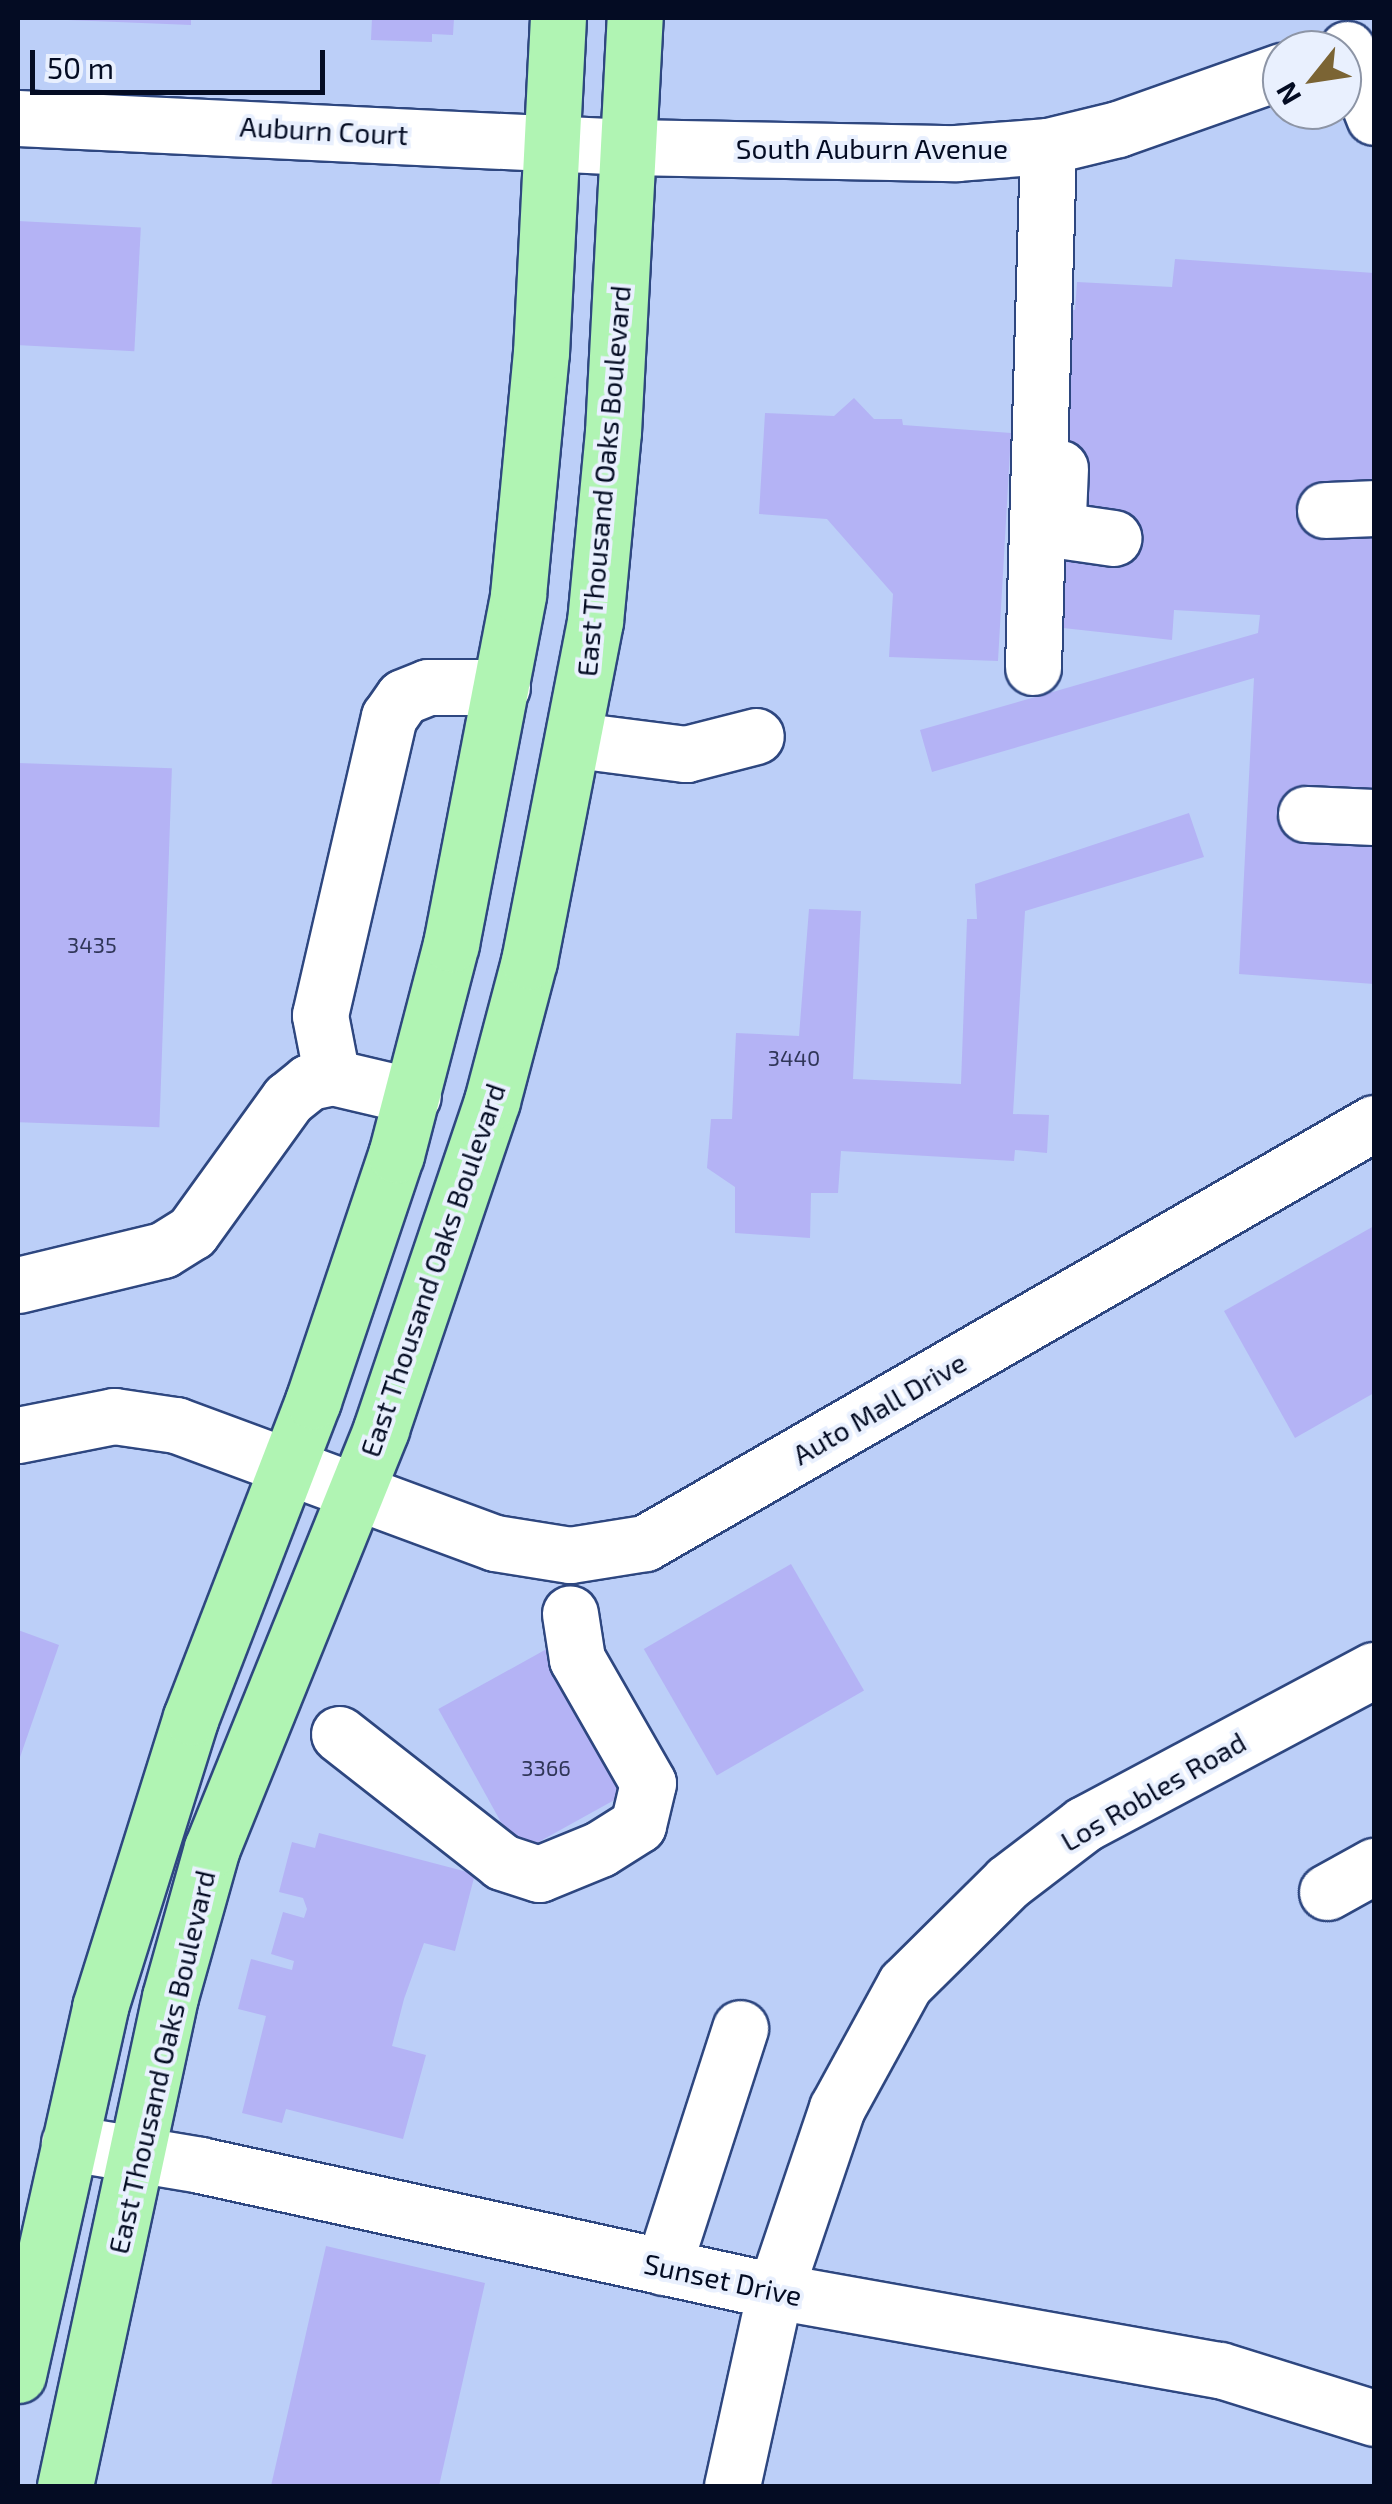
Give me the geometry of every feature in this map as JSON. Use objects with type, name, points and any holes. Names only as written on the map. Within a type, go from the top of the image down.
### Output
[{"type":"main road","points":[[18,2375],[100,2007],[152,1836],[286,1467],[413,1096],[502,687],[534,454],[558,18]]},
{"type":"main road","name":"East Thousand Oaks Boulevard","points":[[65,2486],[170,1997],[212,1848],[354,1494],[492,1101],[576,740],[613,432],[635,18]]},
{"type":"street","points":[[1362,74],[1374,117]]},
{"type":"street","name":"South Auburn Avenue","points":[[629,148],[956,153],[1048,146],[1118,129],[1262,78]]},
{"type":"street","name":"Auburn Court","points":[[18,118],[629,148]]},
{"type":"street","points":[[1033,667],[1048,146]]},
{"type":"street","points":[[1069,256],[1058,515],[1065,530],[1114,538]]},
{"type":"street","points":[[332,1076],[320,1015],[389,718],[403,697],[428,687],[502,687]]},
{"type":"street","points":[[576,740],[686,754],[756,736]]},
{"type":"street","points":[[1306,814],[1374,818]]},
{"type":"street","points":[[18,1285],[163,1250],[192,1232],[288,1099],[309,1082],[332,1076],[413,1096]]},
{"type":"street","name":"Auto Mall Drive","points":[[18,1435],[114,1416],[176,1424],[354,1494],[538,1552],[570,1556],[645,1543],[1374,1124]]},
{"type":"street","points":[[339,1734],[502,1862],[539,1874],[600,1849],[638,1825],[648,1783],[578,1659],[570,1614]]},
{"type":"street","name":"Los Robles Road","points":[[732,2486],[775,2290],[852,2078],[905,1984],[948,1937],[1084,1824],[1374,1670]]},
{"type":"street","points":[[1328,1892],[1374,1866]]},
{"type":"street","points":[[663,2266],[740,2028]]},
{"type":"street","name":"Sunset Drive","points":[[69,2143],[137,2154],[775,2290],[1220,2370],[1374,2418]]},
{"type":"building","points":[[18,18],[191,18],[191,25]]},
{"type":"building","points":[[372,18],[454,18],[453,35],[432,34],[432,42],[371,40]]},
{"type":"building","points":[[18,221],[141,227],[134,351],[18,345]]},
{"type":"building","points":[[1175,259],[1374,273],[1374,984],[1239,974],[1254,678],[932,772],[920,730],[1258,633],[1260,615],[1174,610],[1172,640],[1054,627],[1053,308],[1075,310],[1077,282],[1172,287]]},
{"type":"building","points":[[854,398],[874,419],[902,419],[903,425],[1011,433],[998,661],[889,657],[893,594],[827,519],[759,514],[765,413],[834,416]]},
{"type":"building","points":[[18,763],[172,768],[159,1127],[18,1122]]},
{"type":"building","points":[[1189,813],[1204,857],[1025,911],[1013,1114],[1049,1115],[1047,1153],[1015,1150],[1014,1161],[841,1151],[838,1193],[811,1193],[810,1238],[735,1233],[735,1187],[707,1168],[711,1119],[732,1119],[736,1033],[799,1036],[809,909],[861,911],[853,1079],[961,1084],[967,919],[977,919],[975,884]]},
{"type":"building","points":[[1374,1226],[1374,1393],[1295,1438],[1224,1311]]},
{"type":"building","points":[[791,1564],[864,1690],[717,1775],[644,1649]]},
{"type":"building","points":[[18,1630],[59,1645],[18,1763]]},
{"type":"building","points":[[552,1646],[632,1790],[518,1853],[438,1709]]},
{"type":"building","points":[[319,1833],[475,1874],[455,1951],[424,1943],[404,1999],[392,2046],[426,2055],[403,2139],[286,2109],[282,2123],[242,2113],[266,2016],[238,2009],[251,1959],[292,1970],[294,1961],[271,1954],[283,1912],[304,1918],[307,1909],[303,1898],[279,1892],[292,1842],[315,1848]]},
{"type":"building","points":[[326,2246],[485,2283],[439,2486],[271,2486]]}]
